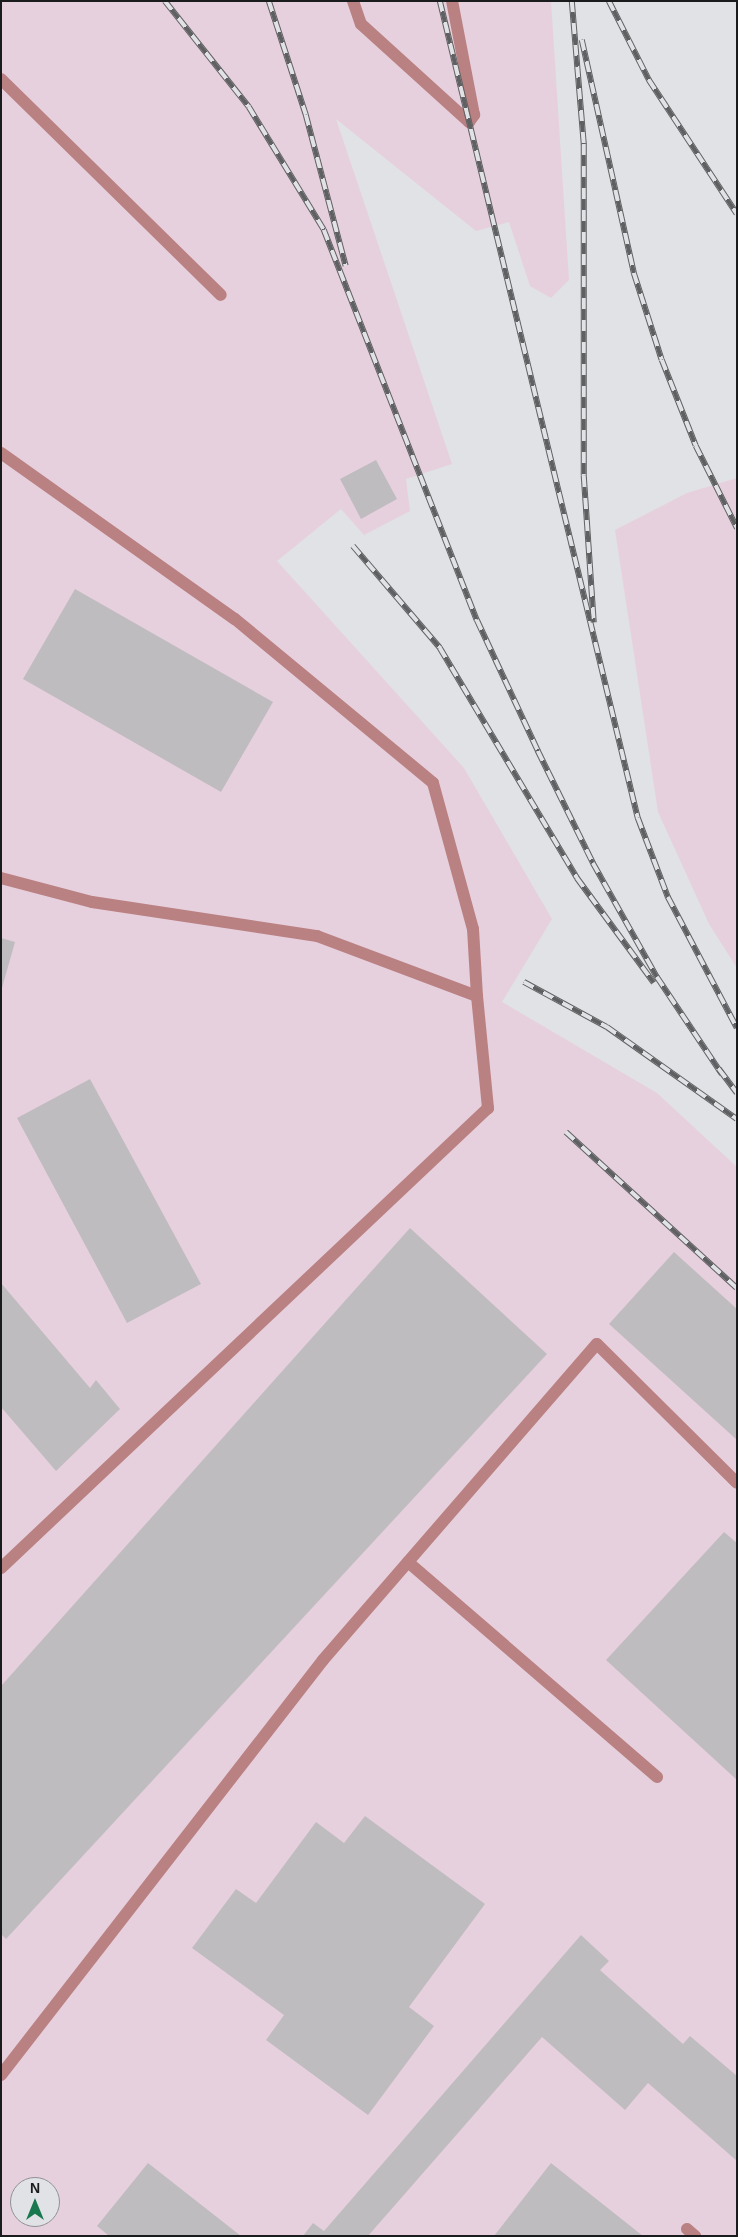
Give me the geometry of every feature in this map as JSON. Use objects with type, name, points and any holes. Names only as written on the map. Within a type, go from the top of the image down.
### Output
[{"type":"lane","points":[[353,1],[361,24],[469,122],[474,115],[452,1]]},
{"type":"lane","points":[[1,78],[221,295]]},
{"type":"lane","points":[[1,453],[236,619],[432,783],[473,929],[477,996],[488,1108],[1,1568]]},
{"type":"lane","points":[[1,878],[92,902],[317,936],[477,996]]},
{"type":"lane","points":[[1,2075],[322,1660],[596,1344],[737,1483]]},
{"type":"lane","points":[[408,1562],[657,1777]]},
{"type":"shaded area","points":[[1,1],[551,1],[569,280],[551,298],[530,286],[509,222],[476,231],[336,119],[452,464],[406,479],[410,511],[364,535],[341,509],[277,561],[464,768],[552,919],[502,1002],[657,1093],[737,1167],[737,2236],[1,2236]]},
{"type":"shaded area","points":[[737,478],[737,968],[709,924],[658,812],[615,530],[687,493]]},
{"type":"building","points":[[376,460],[397,499],[361,519],[340,479]]},
{"type":"building","points":[[75,589],[273,702],[221,792],[23,679]]},
{"type":"building","points":[[1,938],[15,942],[2,988],[1,988]]},
{"type":"building","points":[[90,1079],[201,1284],[127,1323],[17,1118]]},
{"type":"building","points":[[410,1228],[547,1354],[6,1939],[1,1934],[1,1686]]},
{"type":"building","points":[[674,1252],[737,1309],[737,1440],[609,1324]]},
{"type":"building","points":[[1,1283],[90,1388],[96,1380],[120,1409],[56,1471],[1,1407]]},
{"type":"building","points":[[724,1532],[737,1543],[737,1780],[606,1660]]},
{"type":"building","points":[[365,1816],[485,1904],[409,2007],[434,2026],[368,2115],[266,2040],[284,2015],[192,1948],[236,1889],[256,1903],[316,1822],[344,1843]]},
{"type":"building","points":[[581,1935],[609,1961],[600,1970],[683,2044],[690,2036],[737,2076],[737,2161],[648,2083],[625,2110],[542,2037],[368,2236],[303,2236],[313,2223],[324,2231]]},
{"type":"building","points":[[148,2163],[241,2236],[109,2236],[97,2226]]},
{"type":"building","points":[[551,2163],[643,2236],[494,2236]]},
{"type":"railway","points":[[165,1],[249,107],[324,230],[477,620],[538,751],[593,863],[657,977],[722,1074]]},
{"type":"railway","points":[[269,1],[306,115],[346,266]]},
{"type":"railway","points":[[440,1],[638,818],[668,897],[737,1028]]},
{"type":"railway","points":[[572,1],[584,144],[584,476],[594,623]]},
{"type":"railway","points":[[609,1],[649,80],[737,214]]},
{"type":"railway","points":[[582,40],[634,273],[662,360],[696,446],[737,528]]},
{"type":"railway","points":[[353,546],[440,648],[577,878],[654,983]]},
{"type":"railway","points":[[524,982],[607,1027],[737,1119]]},
{"type":"railway","points":[[719,1069],[737,1093]]},
{"type":"railway","points":[[566,1132],[737,1288]]}]
